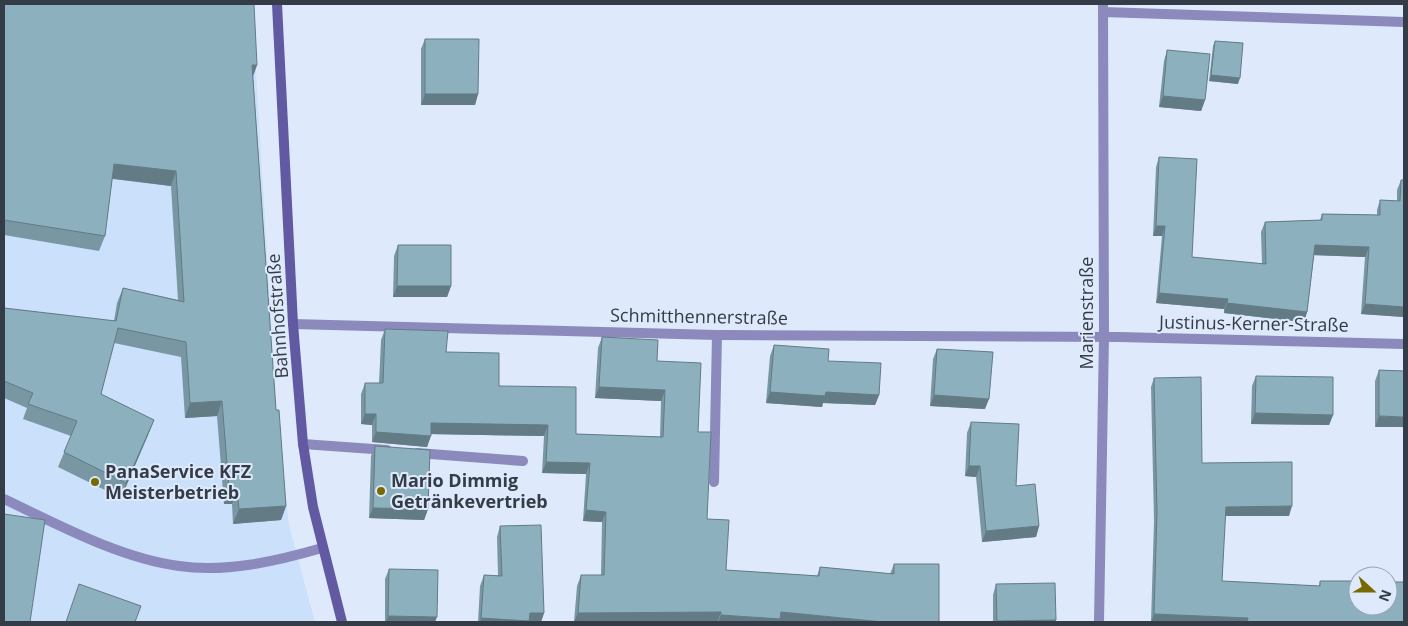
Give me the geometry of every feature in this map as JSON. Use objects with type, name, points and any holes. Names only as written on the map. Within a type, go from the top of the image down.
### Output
[{"type":"street","name":"Bahnhofstraße","points":[[277,4],[293,324],[303,444],[313,507],[342,622]]},
{"type":"street","points":[[1103,8],[1404,22]]},
{"type":"street","name":"Marienstraße","points":[[1099,622],[1104,337],[1103,8]]},
{"type":"street","name":"Schmitthennerstraße","points":[[293,324],[717,335],[1104,337]]},
{"type":"street","points":[[714,482],[717,335]]},
{"type":"street","name":"Justinus-Kerner-Straße","points":[[1104,337],[1404,344]]},
{"type":"street","points":[[303,444],[523,461]]},
{"type":"street","points":[[4,499],[95,541],[138,556],[180,567],[252,565],[322,548]]},
{"type":"shaded area","points":[[4,4],[252,4],[277,420],[289,525],[315,622],[4,622]]},
{"type":"building","points":[[4,4],[254,4],[257,65],[252,65],[276,410],[279,410],[286,506],[239,509],[237,489],[229,489],[222,401],[190,403],[186,342],[118,328],[101,394],[154,420],[126,483],[64,452],[77,421],[28,404],[33,393],[4,381],[4,308],[116,321],[123,288],[184,302],[176,171],[114,164],[105,236],[4,220]]},
{"type":"building","points":[[425,39],[479,39],[478,94],[425,94]]},
{"type":"building","points":[[1215,41],[1243,43],[1240,78],[1211,75]]},
{"type":"building","points":[[1167,50],[1210,54],[1205,100],[1163,96]]},
{"type":"building","points":[[1159,157],[1197,159],[1192,257],[1266,264],[1265,222],[1322,220],[1322,214],[1380,215],[1380,200],[1400,201],[1401,180],[1404,180],[1404,307],[1365,304],[1369,247],[1315,245],[1307,312],[1227,303],[1228,299],[1159,293],[1165,226],[1156,226]]},
{"type":"building","points":[[398,245],[451,245],[451,286],[397,286]]},
{"type":"building","points":[[385,329],[448,331],[446,352],[499,353],[499,386],[576,387],[576,434],[663,437],[665,390],[599,387],[602,337],[658,340],[657,361],[701,363],[698,432],[711,432],[707,519],[729,520],[726,570],[819,576],[820,567],[894,574],[894,564],[939,564],[939,622],[883,622],[781,612],[780,619],[721,615],[721,612],[578,613],[581,575],[604,575],[606,512],[586,510],[590,463],[546,462],[548,425],[431,423],[431,436],[376,432],[376,414],[365,414],[365,383],[383,383]]},
{"type":"building","points":[[774,345],[829,349],[828,361],[881,363],[879,395],[826,392],[825,396],[770,392]]},
{"type":"building","points":[[937,349],[993,352],[989,399],[934,395]]},
{"type":"building","points":[[1379,370],[1404,371],[1404,417],[1379,416]]},
{"type":"building","points":[[1256,376],[1333,377],[1333,415],[1255,413]]},
{"type":"building","points":[[1201,377],[1202,463],[1292,462],[1292,506],[1226,507],[1222,581],[1320,586],[1320,581],[1348,581],[1348,616],[1398,616],[1398,582],[1404,582],[1404,622],[1247,622],[1248,618],[1154,614],[1157,512],[1154,378]]},
{"type":"building","points":[[971,422],[1019,424],[1016,486],[1035,484],[1039,526],[986,531],[980,466],[969,466]]},
{"type":"building","points":[[375,446],[430,450],[428,509],[373,508]]},
{"type":"building","points":[[4,514],[45,520],[30,622],[4,622]]},
{"type":"building","points":[[541,525],[544,613],[530,613],[529,621],[481,618],[484,575],[502,576],[500,526]]},
{"type":"building","points":[[389,569],[438,570],[437,617],[388,616]]},
{"type":"building","points":[[1055,583],[1056,620],[997,621],[996,584]]},
{"type":"building","points":[[79,584],[141,606],[135,622],[66,622]]},
{"type":"place","name":"PanaService KFZ Meisterbetrieb","points":[[95,482]]},
{"type":"place","name":"Mario Dimmig Getränkevertrieb","points":[[381,491]]}]
